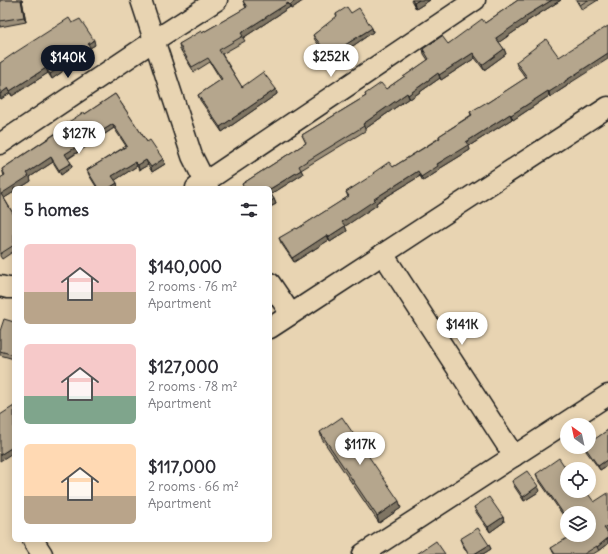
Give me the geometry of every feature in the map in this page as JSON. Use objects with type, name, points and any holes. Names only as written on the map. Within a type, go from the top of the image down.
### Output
[{"type":"street","points":[[142,0],[203,186],[474,0]]},
{"type":"street","points":[[0,144],[217,0]]},
{"type":"street","points":[[272,327],[608,106]]},
{"type":"street","points":[[383,254],[514,456]]},
{"type":"street","points":[[0,286],[12,288]]},
{"type":"street","points":[[272,286],[290,314]]},
{"type":"street","points":[[363,554],[608,395]]},
{"type":"street","points":[[34,542],[42,554]]},
{"type":"building","points":[[0,0],[21,0],[24,17],[0,21]]},
{"type":"building","points":[[296,0],[290,5],[288,3],[241,33],[243,36],[219,50],[242,87],[263,72],[276,89],[220,127],[198,95],[222,79],[208,58],[192,67],[179,44],[201,31],[202,33],[247,7],[243,1]]},
{"type":"building","points":[[412,0],[419,0],[414,3]]},
{"type":"building","points":[[518,0],[552,0],[524,17],[525,18],[496,38],[504,49],[482,65],[473,53],[439,75],[438,73],[408,95],[407,93],[363,124],[364,126],[299,166],[301,170],[272,188],[272,186],[244,186],[242,184],[306,143],[302,135],[366,96],[365,94],[381,83],[386,89],[429,59],[423,49],[442,36],[448,44],[482,19],[485,23]]},
{"type":"building","points":[[577,0],[588,0],[580,5]]},
{"type":"building","points":[[347,7],[351,13],[359,8],[372,28],[345,45],[346,47],[336,54],[333,50],[328,54],[313,35],[337,16],[336,14]]},
{"type":"building","points":[[69,18],[72,23],[80,19],[94,40],[88,44],[90,47],[50,74],[46,68],[10,91],[8,88],[0,94],[0,63]]},
{"type":"building","points":[[608,26],[608,53],[565,82],[466,142],[468,145],[437,164],[438,166],[421,177],[418,171],[374,199],[375,200],[342,222],[345,226],[328,237],[327,235],[292,258],[279,238],[296,228],[297,229],[349,196],[346,192],[374,174],[373,173],[389,162],[393,167],[440,138],[439,136],[472,115],[470,112],[487,103],[527,77],[516,62],[546,39],[559,57]]},
{"type":"building","points":[[115,94],[147,142],[150,140],[163,159],[151,167],[146,160],[138,165],[135,162],[112,176],[117,183],[112,186],[97,186],[87,170],[127,146],[113,124],[65,154],[71,163],[59,170],[51,157],[27,173],[29,176],[1,194],[12,212],[12,246],[0,254],[0,178],[5,175],[2,169],[69,125],[67,123],[84,112],[85,114]]},
{"type":"building","points":[[4,319],[12,321],[12,354],[0,351],[0,331]]},
{"type":"building","points":[[12,407],[12,447],[0,455],[0,415]]},
{"type":"building","points":[[342,417],[399,501],[377,516],[320,432]]},
{"type":"building","points":[[608,430],[608,459],[598,466],[590,454],[596,454],[596,438]]},
{"type":"building","points":[[559,458],[562,462],[560,462],[560,498],[591,498],[594,502],[608,493],[608,526],[604,528],[608,533],[608,538],[597,547],[584,554],[555,554],[551,548],[561,542],[596,542],[596,506],[560,506],[560,509],[536,474]]},
{"type":"building","points":[[527,471],[538,486],[523,497],[512,481]]},
{"type":"building","points":[[489,497],[503,517],[488,527],[474,507]]},
{"type":"building","points":[[478,528],[489,545],[474,554],[469,554],[460,539]]},
{"type":"building","points":[[436,541],[445,554],[417,554]]}]
